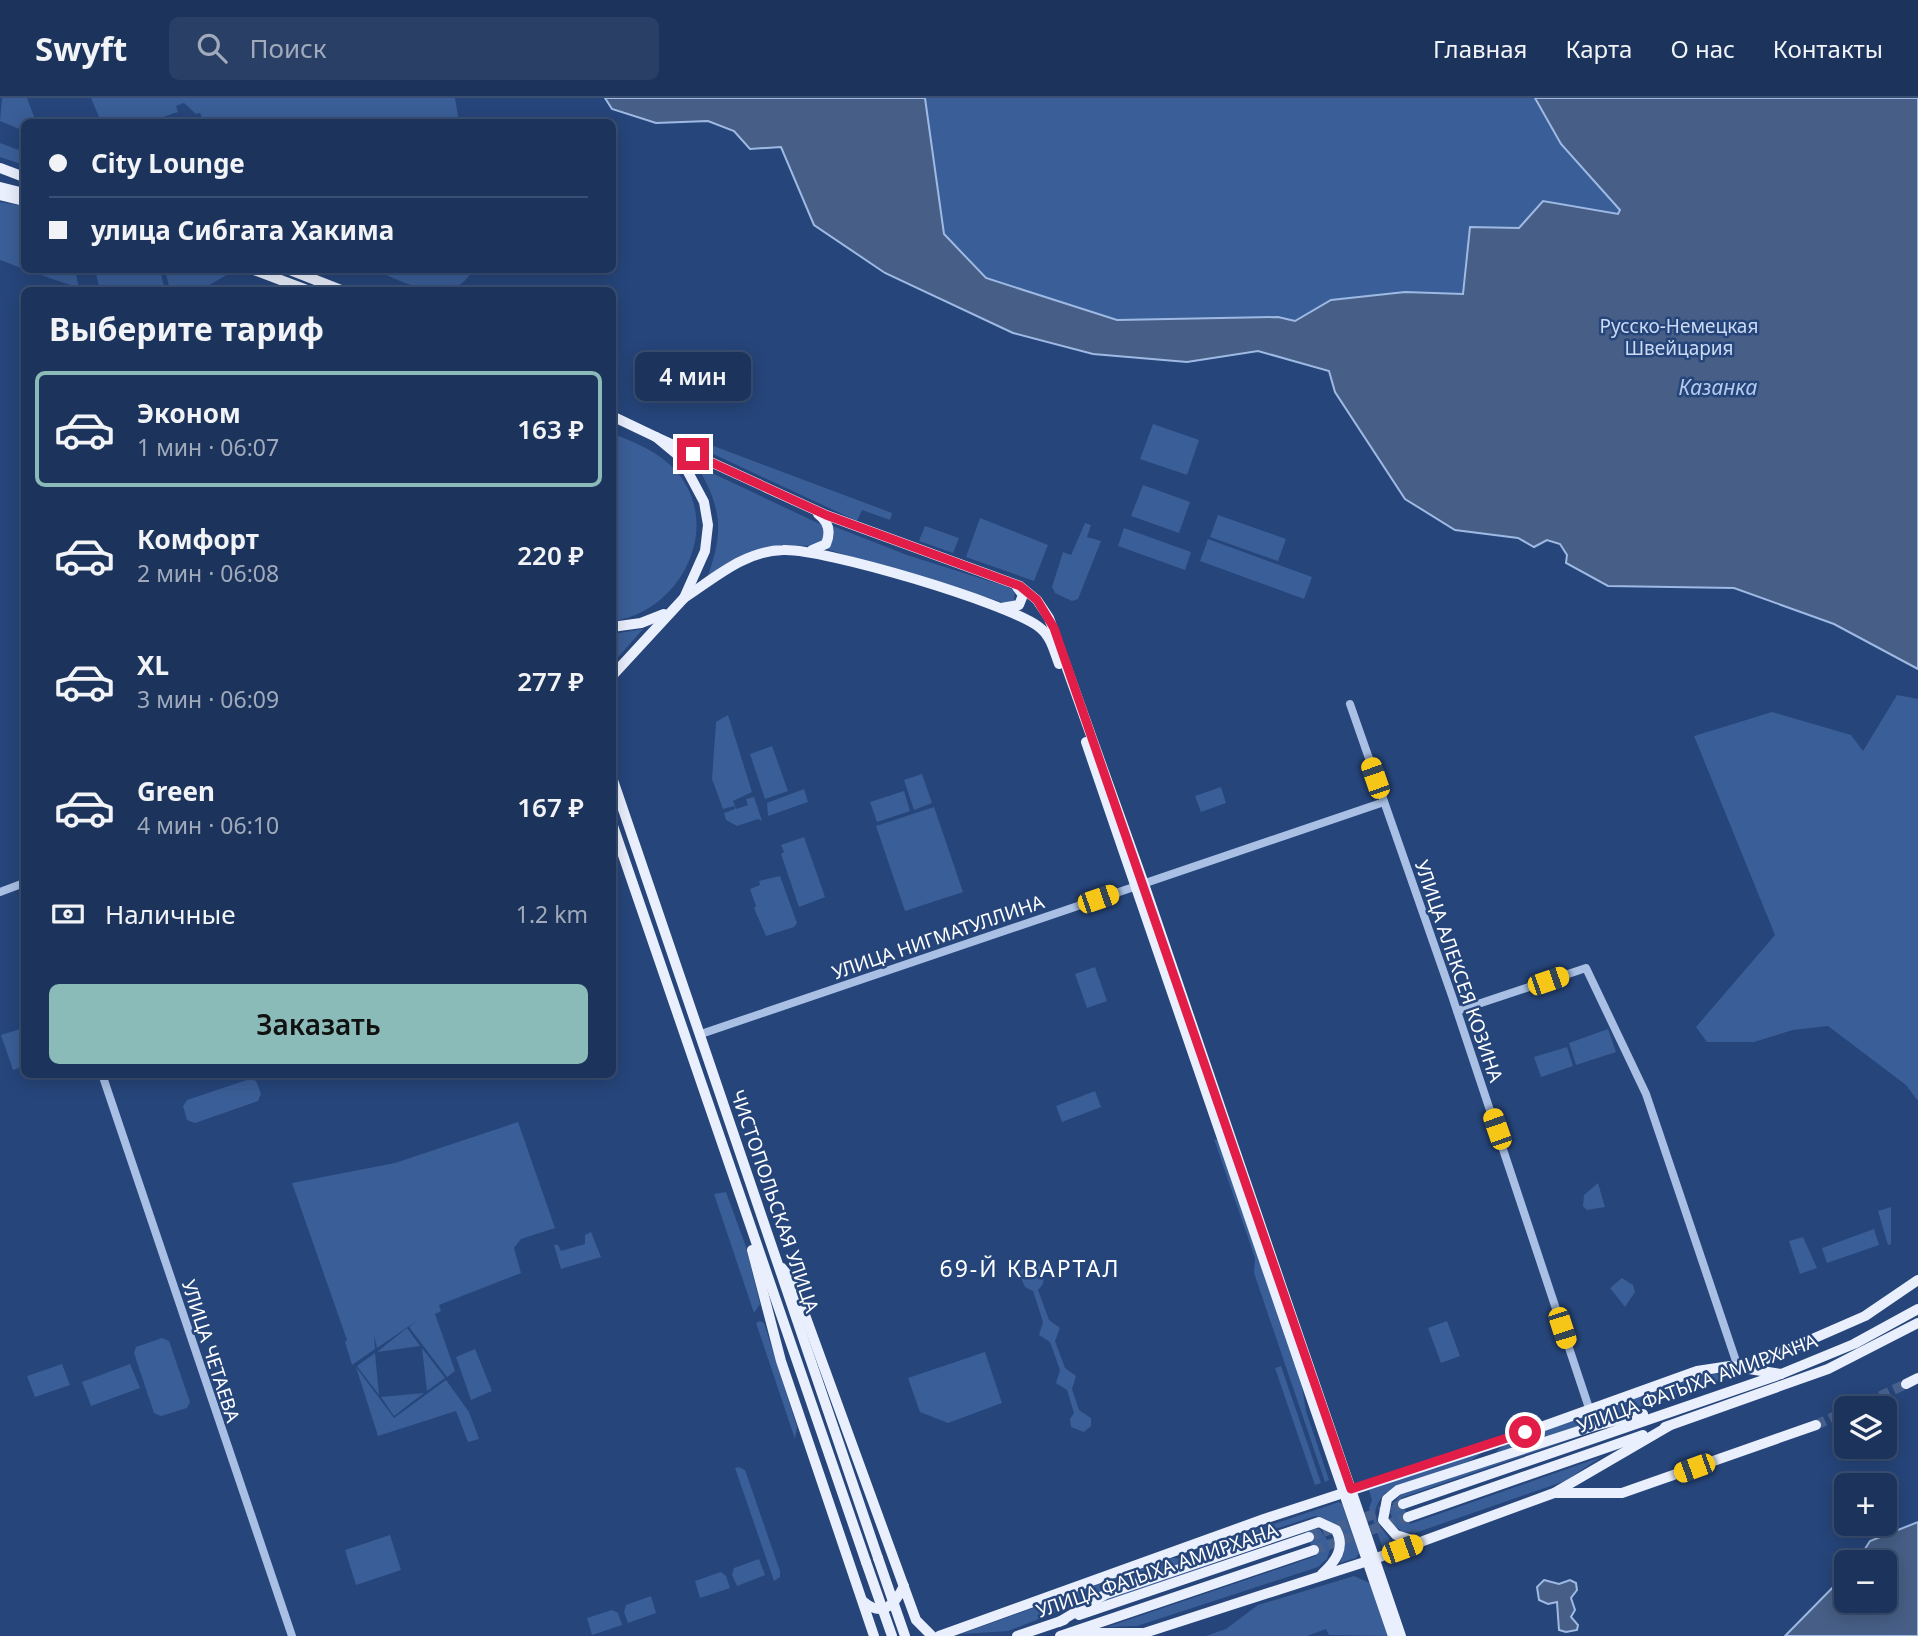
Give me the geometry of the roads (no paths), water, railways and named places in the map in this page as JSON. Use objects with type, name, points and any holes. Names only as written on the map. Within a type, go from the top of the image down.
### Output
[{"type":"main road","points":[[0,168],[21,176]]},
{"type":"main road","points":[[0,187],[21,192]]},
{"type":"main road","points":[[0,195],[21,200]]},
{"type":"main road","points":[[262,273],[299,287]]},
{"type":"main road","points":[[298,273],[333,287]]},
{"type":"main road","points":[[616,418],[808,506],[907,547],[1013,583],[1037,600],[1054,628],[1139,885],[1347,1491],[1393,1636]]},
{"type":"main road","points":[[616,424],[634,426]]},
{"type":"main road","points":[[656,437],[680,457],[704,502],[708,526],[705,551],[684,598]]},
{"type":"main road","points":[[802,551],[826,544],[830,531],[822,517],[808,506]]},
{"type":"main road","points":[[616,671],[667,613],[684,598],[746,557],[783,550],[828,555],[996,608],[1036,625],[1050,640],[1139,885]]},
{"type":"main road","points":[[996,608],[1016,607],[1021,603],[1023,595],[1013,583]]},
{"type":"main road","points":[[616,626],[640,623],[667,613]]},
{"type":"main road","name":"ЧИСТОПОЛЬСКАЯ УЛИЦА","points":[[616,789],[905,1636]]},
{"type":"main road","name":"ЧИСТОПОЛЬСКАЯ УЛИЦА","points":[[616,835],[892,1636]]},
{"type":"main road","points":[[746,1213],[781,1361],[874,1636]]},
{"type":"main road","points":[[778,1264],[793,1282],[918,1625],[932,1636]]},
{"type":"main road","points":[[939,1636],[1180,1549],[1502,1441],[1697,1371],[1738,1367],[1762,1361],[1865,1316],[1918,1280]]},
{"type":"main road","name":"УЛИЦА ФАТЫХА АМИРХАНА","points":[[1403,1504],[1781,1374],[1854,1344],[1918,1309]]},
{"type":"main road","name":"УЛИЦА ФАТЫХА АМИРХАНА","points":[[1408,1517],[1828,1368],[1918,1323]]},
{"type":"main road","points":[[1738,1367],[1781,1374]]},
{"type":"main road","points":[[1906,1384],[1918,1378]]},
{"type":"main road","points":[[1419,1542],[1403,1538],[1389,1530],[1383,1516],[1387,1499],[1398,1490],[1594,1426],[1692,1404]]},
{"type":"main road","points":[[1554,1493],[1622,1493],[1816,1424]]},
{"type":"main road","points":[[1065,1634],[1138,1635],[1370,1560],[1554,1493],[1669,1426]]},
{"type":"main road","points":[[1482,1464],[1502,1441]]},
{"type":"main road","points":[[1059,1622],[1106,1594],[1305,1525],[1325,1522],[1339,1535],[1340,1550],[1330,1567],[1320,1576]]},
{"type":"main road","name":"УЛИЦА ФАТЫХА АМИРХАНА","points":[[1017,1636],[1310,1537]]},
{"type":"main road","points":[[1180,1549],[1206,1558]]},
{"type":"main road","name":"УЛИЦА ФАТЫХА АМИРХАНА","points":[[1065,1634],[1314,1550]]},
{"type":"main road","points":[[1370,1560],[1401,1636]]},
{"type":"main road","points":[[864,1602],[875,1609],[886,1608],[896,1602],[904,1586]]},
{"type":"street","name":"УЛИЦА АЛЕКСЕЯ КОЗИНА","points":[[1350,704],[1457,1012],[1589,1408]]},
{"type":"street","name":"УЛИЦА НИГМАТУЛЛИНА","points":[[701,1034],[1384,802]]},
{"type":"street","points":[[0,892],[21,884]]},
{"type":"street","points":[[1457,1012],[1586,968],[1646,1094],[1738,1367]]},
{"type":"street","name":"УЛИЦА ЧЕТАЕВА","points":[[103,1078],[292,1636]]},
{"type":"water","name":"Казанка","points":[[605,98],[925,98],[944,234],[986,278],[1117,320],[1278,317],[1295,321],[1331,300],[1405,292],[1463,294],[1470,227],[1519,228],[1543,201],[1618,214],[1620,210],[1561,144],[1535,98],[1918,98],[1918,669],[1834,624],[1734,588],[1608,586],[1566,563],[1567,555],[1560,544],[1547,540],[1534,547],[1518,538],[1455,530],[1405,499],[1335,392],[1329,371],[1258,351],[1187,362],[1093,354],[1013,333],[885,273],[814,225],[781,147],[750,149],[734,131],[708,121],[656,123],[612,109]]},
{"type":"water","points":[[1918,1522],[1918,1636],[1785,1636],[1834,1586],[1834,1613],[1897,1613],[1897,1550],[1864,1550],[1870,1541],[1883,1536],[1897,1536],[1897,1530]]},
{"type":"water","points":[[1544,1580],[1559,1584],[1570,1580],[1576,1583],[1577,1590],[1571,1598],[1575,1610],[1571,1617],[1578,1625],[1577,1630],[1559,1630],[1557,1602],[1548,1604],[1539,1600],[1537,1587]]},
{"type":"tunnel","points":[[1881,1396],[1906,1384]]},
{"type":"tunnel","points":[[1816,1425],[1834,1417]]},
{"type":"tunnel","points":[[1309,1537],[1403,1504]]},
{"type":"tunnel","points":[[1314,1550],[1408,1517]]},
{"type":"district","name":"69-Й КВАРТАЛ","points":[[1030,1269]]},
{"type":"park label","name":"Русско-Немецкая Швейцария","points":[[1679,337]]}]
